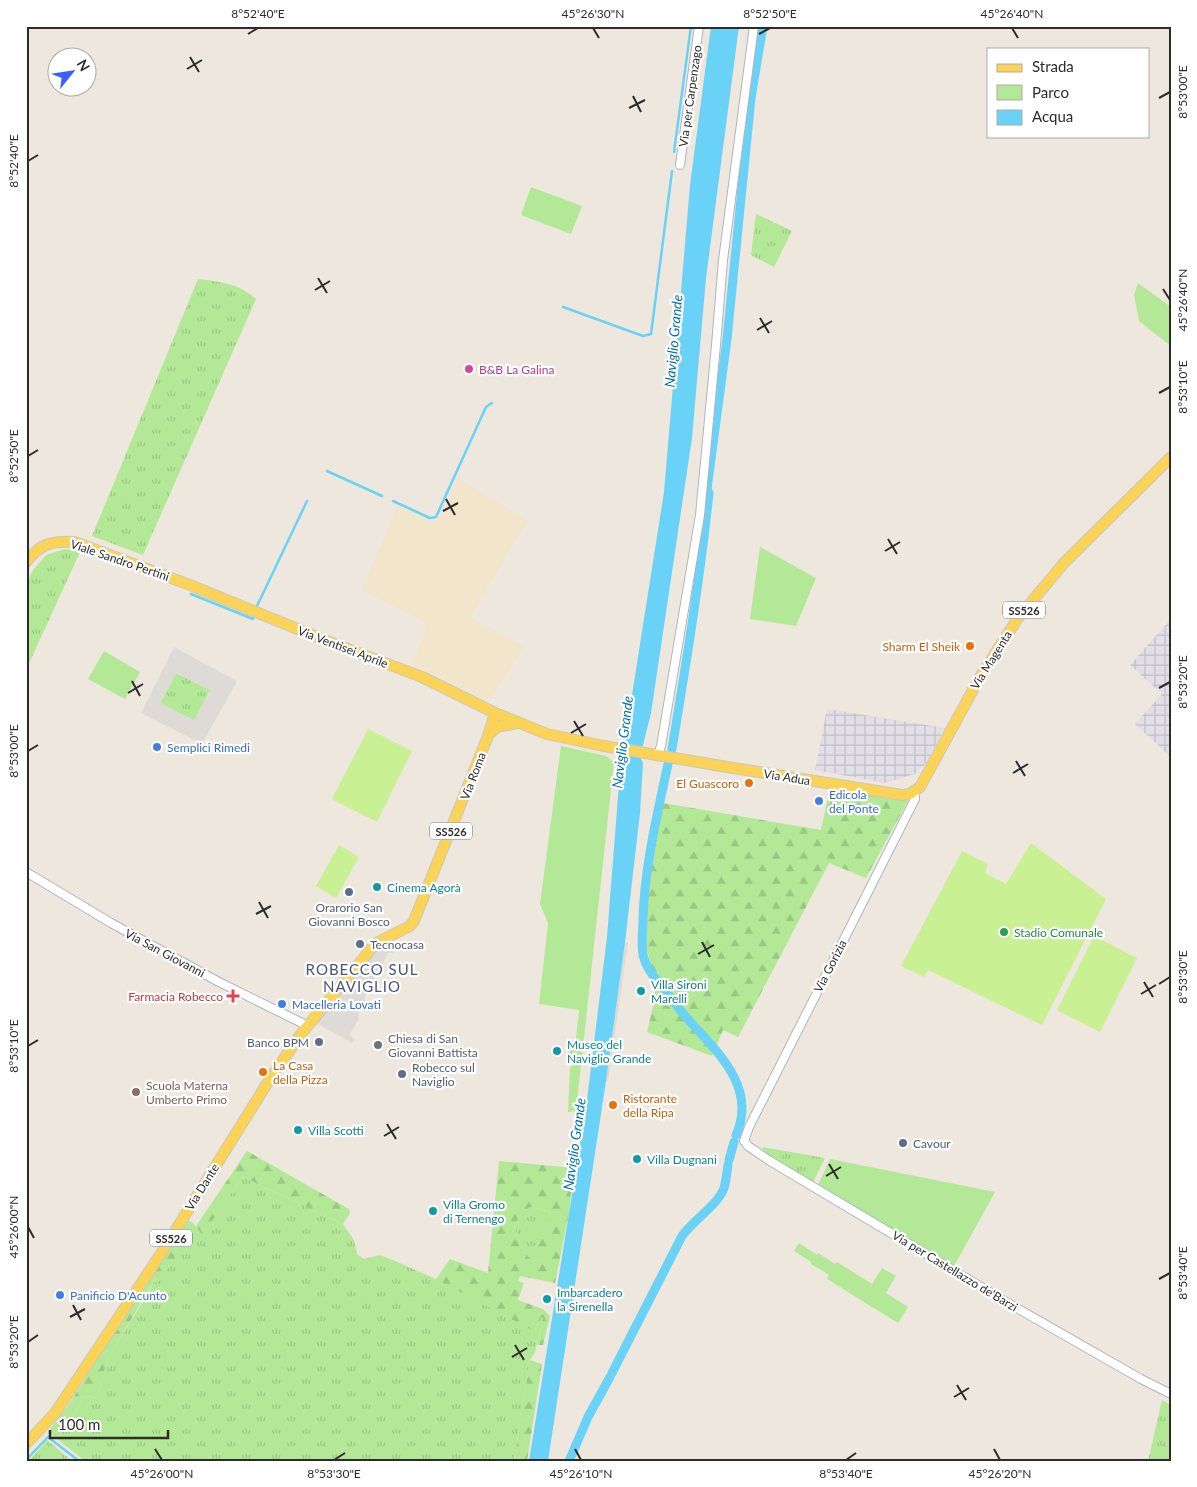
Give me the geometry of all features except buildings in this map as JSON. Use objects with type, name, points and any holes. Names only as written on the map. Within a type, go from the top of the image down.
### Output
[{"type":"main road","name":"Via Magenta","points":[[915,791],[928,775],[980,677],[1018,618],[1064,563],[1171,457]]},
{"type":"main road","name":"Viale Sandro Pertini","points":[[26,562],[42,547],[50,543],[56,541],[75,542],[190,585]]},
{"type":"main road","name":"Via Ventisei Aprile","points":[[190,585],[327,642],[422,677],[495,713]]},
{"type":"main road","points":[[495,713],[520,723]]},
{"type":"main road","name":"Via Roma","points":[[308,1026],[371,949],[378,942],[410,926],[418,915],[488,736],[495,713]]},
{"type":"main road","name":"Via Adua","points":[[520,723],[547,734],[604,746],[902,795],[915,791]]},
{"type":"main road","name":"Via Roma","points":[[488,736],[493,729],[501,725],[520,723]]},
{"type":"main road","name":"Via Dante","points":[[26,1444],[54,1413],[162,1252],[268,1082],[308,1026]]},
{"type":"street","name":"Via per Carpenzago","points":[[680,165],[699,26]]},
{"type":"street","points":[[653,754],[661,746],[700,515],[723,260],[754,26]]},
{"type":"street","name":"Via Gorizia","points":[[744,1141],[749,1127],[915,799],[915,791]]},
{"type":"street","name":"Via San Giovanni","points":[[26,872],[152,946],[308,1026]]},
{"type":"street","name":"Via per Castellazzo de'Barzi","points":[[744,1141],[770,1160],[955,1272],[1141,1379],[1171,1394]]},
{"type":"shaded area","points":[[458,478],[528,520],[470,617],[524,646],[492,698],[481,700],[412,665],[427,623],[362,590],[397,506],[431,521],[436,521],[444,513]]},
{"type":"shaded area","points":[[1171,619],[1171,757],[1135,724],[1162,694],[1130,665]]},
{"type":"shaded area","points":[[174,647],[237,681],[202,744],[141,713]],"holes":[[[176,673],[210,690],[194,720],[160,703]]]},
{"type":"shaded area","points":[[827,709],[945,728],[926,763],[915,774],[885,783],[815,770]]},
{"type":"shaded area","points":[[389,941],[394,946],[393,953],[388,953],[364,998],[366,1002],[361,1009],[358,1009],[359,1019],[349,1035],[355,1039],[352,1043],[317,1023],[376,947]]},
{"type":"shaded area","points":[[625,942],[628,943],[608,1081],[606,1081]]},
{"type":"green space","points":[[531,187],[582,206],[571,234],[521,215]]},
{"type":"green space","points":[[756,214],[792,231],[774,267],[751,255]]},
{"type":"green space","points":[[198,279],[236,286],[256,299],[143,555],[92,536]]},
{"type":"green space","points":[[1138,283],[1171,307],[1171,346],[1139,321],[1134,295]]},
{"type":"green space","points":[[760,547],[816,578],[796,626],[750,619]]},
{"type":"green space","points":[[65,549],[80,552],[26,670],[26,584],[33,570],[46,555]]},
{"type":"green space","points":[[104,651],[140,672],[125,699],[88,679]]},
{"type":"green space","points":[[176,673],[210,690],[194,721],[160,703]]},
{"type":"green space","points":[[368,729],[412,751],[377,822],[332,799]]},
{"type":"green space","points":[[561,746],[606,756],[614,762],[576,1111],[568,1112],[570,1068],[573,1065],[574,1059],[568,1058],[569,1047],[575,1047],[579,1010],[539,1004],[548,923],[540,904]]},
{"type":"green space","points":[[830,788],[909,799],[866,878],[829,863],[738,1037],[723,1030],[712,1056],[647,1032],[655,997],[655,978],[641,930],[651,854],[663,803],[821,830]]},
{"type":"green space","name":"Stadio Comunale","points":[[1031,843],[1106,899],[1042,1025],[928,970],[924,977],[901,966],[962,851],[988,864],[985,873],[1006,884]]},
{"type":"green space","points":[[339,845],[359,857],[336,898],[316,886]]},
{"type":"green space","points":[[1094,936],[1137,958],[1100,1032],[1057,1010]]},
{"type":"green space","points":[[762,1147],[825,1158],[813,1182],[765,1153]]},
{"type":"green space","points":[[247,1151],[349,1209],[350,1213],[343,1224],[243,1177],[202,1235],[196,1226]]},
{"type":"green space","points":[[830,1159],[995,1192],[954,1266],[818,1185]]},
{"type":"green space","points":[[499,1161],[574,1168],[569,1213],[555,1283],[520,1276],[518,1281],[524,1283],[518,1300],[543,1309],[550,1316],[543,1345],[537,1345],[542,1317],[534,1331],[436,1279],[450,1259],[488,1273]],"holes":[[[530,1207],[550,1212],[540,1233],[536,1262],[524,1250],[516,1233],[516,1224],[521,1215]]]},
{"type":"green space","points":[[243,1177],[343,1224],[354,1240],[357,1254],[364,1259],[380,1255],[395,1261],[447,1284],[535,1330],[542,1316],[543,1319],[535,1352],[530,1360],[514,1461],[85,1461],[48,1432],[55,1422],[69,1423],[84,1396],[97,1398],[105,1368],[114,1348],[146,1297],[186,1219],[193,1223],[202,1234]]},
{"type":"green space","points":[[530,1207],[550,1212],[543,1225],[536,1262],[525,1252],[516,1233],[518,1219]]},
{"type":"green space","points":[[182,1227],[185,1233],[179,1251],[160,1281],[153,1283],[114,1348],[105,1368],[97,1398],[84,1396],[69,1423],[55,1422],[69,1404]]},
{"type":"green space","points":[[799,1243],[835,1264],[837,1262],[872,1284],[882,1268],[896,1276],[886,1293],[908,1307],[898,1323],[827,1279],[829,1275],[794,1251]]},
{"type":"green space","points":[[530,1360],[542,1364],[527,1461],[514,1461]]},
{"type":"green space","points":[[1162,1400],[1171,1405],[1171,1461],[1148,1461]]},
{"type":"green space","points":[[47,1440],[72,1461],[29,1461]]},
{"type":"water","points":[[711,26],[739,26],[706,278],[692,438],[651,713],[640,757],[643,763],[640,813],[625,942],[606,1081],[548,1461],[529,1461],[586,1108],[607,937],[620,771],[664,492],[690,185]]},
{"type":"waterway","points":[[674,152],[691,26]]},
{"type":"waterway","points":[[672,749],[701,557],[709,493],[707,489],[727,339],[751,98],[763,26]]},
{"type":"waterway","points":[[563,307],[643,336],[651,334],[672,171]]},
{"type":"waterway","points":[[393,501],[430,518],[436,517],[486,407],[492,403]]},
{"type":"waterway","points":[[327,471],[382,496]]},
{"type":"waterway","points":[[257,606],[307,501]]},
{"type":"waterway","points":[[191,594],[253,619],[254,616]]},
{"type":"waterway","points":[[668,764],[646,878],[642,941],[643,955],[655,978],[730,1070],[742,1101],[741,1117],[736,1135]]},
{"type":"waterway","points":[[729,1160],[734,1142]]},
{"type":"waterway","points":[[612,1373],[682,1236],[721,1194],[725,1185],[728,1165]]},
{"type":"waterway","points":[[569,1461],[588,1417],[610,1377]]},
{"type":"waterway","points":[[26,1460],[48,1437],[79,1461]]},
{"type":"place","name":"B&B La Galina","points":[[469,369]]},
{"type":"place","name":"Sharm El Sheik","points":[[970,646]]},
{"type":"place","name":"Semplici Rimedi","points":[[157,747]]},
{"type":"place","name":"El Guascoro","points":[[749,783]]},
{"type":"place","name":"Edicola del Ponte","points":[[819,801]]},
{"type":"place","name":"Cinema Agorà","points":[[377,887]]},
{"type":"place","name":"Orarorio San Giovanni Bosco","points":[[349,892]]},
{"type":"place","name":"Stadio Comunale","points":[[1004,932]]},
{"type":"place","name":"Tecnocasa","points":[[360,944]]},
{"type":"place","name":"Villa Sironi Marelli","points":[[641,991]]},
{"type":"place","name":"Farmacia Robecco","points":[[233,996]]},
{"type":"place","name":"Macelleria Lovati","points":[[282,1004]]},
{"type":"place","name":"Banco BPM","points":[[319,1042]]},
{"type":"place","name":"Chiesa di San Giovanni Battista","points":[[378,1045]]},
{"type":"place","name":"Museo del Naviglio Grande","points":[[557,1051]]},
{"type":"place","name":"La Casa della Pizza","points":[[263,1072]]},
{"type":"place","name":"Robecco sul Naviglio","points":[[402,1074]]},
{"type":"place","name":"Scuola Materna Umberto Primo","points":[[136,1092]]},
{"type":"place","name":"Ristorante della Ripa","points":[[613,1105]]},
{"type":"place","name":"Villa Scotti","points":[[298,1130]]},
{"type":"place","name":"Cavour","points":[[903,1143]]},
{"type":"place","name":"Villa Dugnani","points":[[637,1159]]},
{"type":"place","name":"Villa Gromo di Ternengo","points":[[433,1211]]},
{"type":"place","name":"Panificio D'Acunto","points":[[60,1295]]},
{"type":"place","name":"Imbarcadero la Sirenella","points":[[547,1299]]},
{"type":"district","name":"ROBECCO SUL NAVIGLIO","points":[[362,978]]},
{"type":"water label","name":"Naviglio Grande","points":[[673,341]]},
{"type":"water label","name":"Naviglio Grande","points":[[622,742]]},
{"type":"water label","name":"Naviglio Grande","points":[[574,1144]]}]
